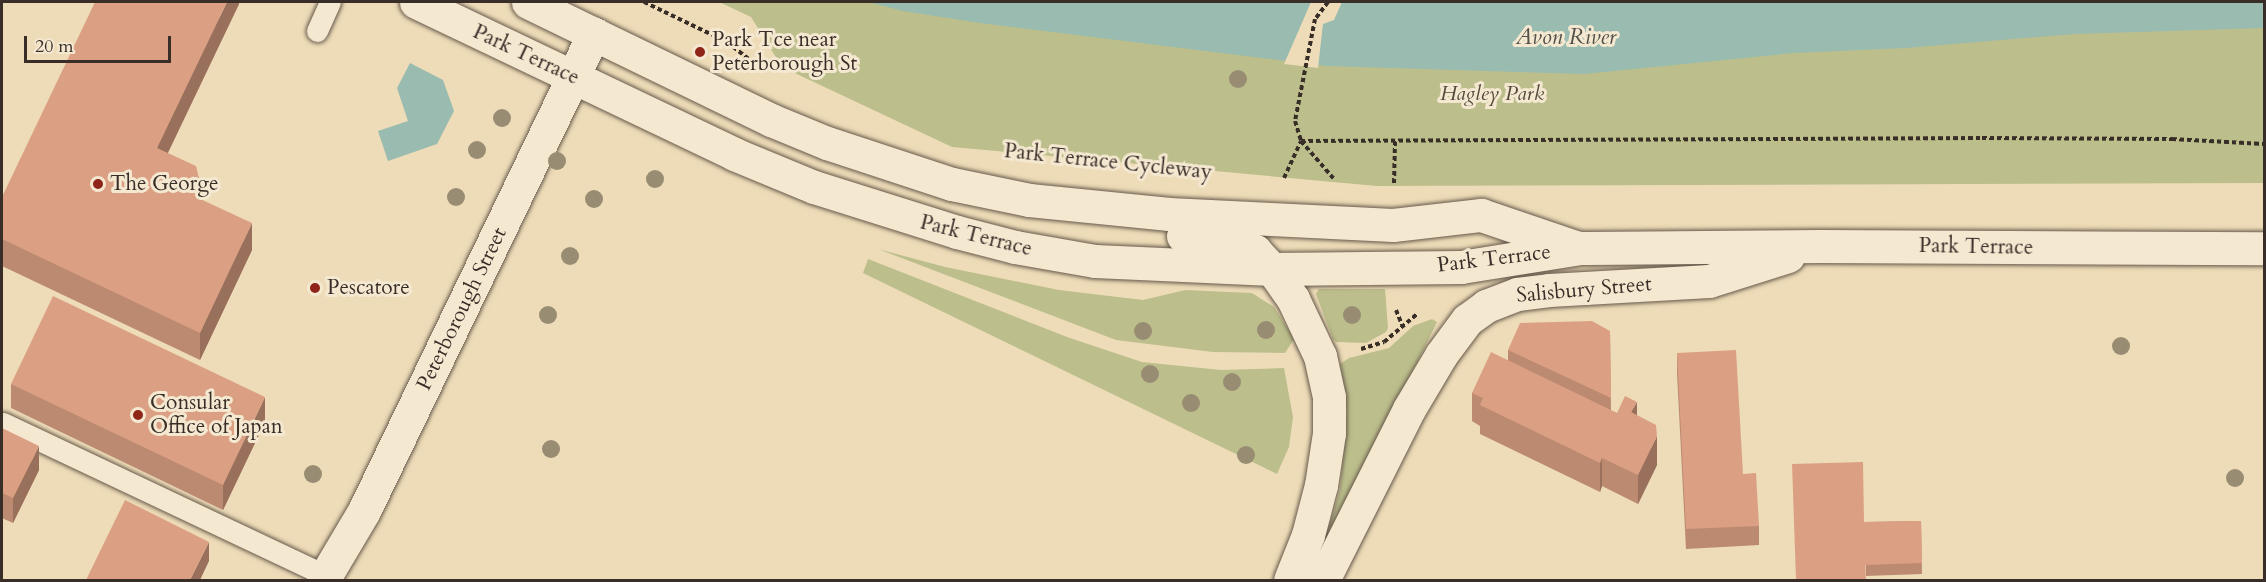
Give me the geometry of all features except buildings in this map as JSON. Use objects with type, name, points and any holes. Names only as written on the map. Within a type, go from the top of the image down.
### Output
[{"type":"street","name":"Park Terrace","points":[[416,2],[782,175],[916,221],[1015,247],[1095,261],[1272,269],[1461,267],[1580,248],[1821,246],[2265,248]]},
{"type":"street","name":"Park Terrace","points":[[528,2],[771,120],[827,143],[952,184],[1029,200],[1169,214],[1393,225],[1480,215],[1580,248]]},
{"type":"street","name":"Peterborough Street","points":[[324,578],[364,511],[594,33]]},
{"type":"street","points":[[1029,200],[1084,227],[1225,238],[1255,251],[1272,269],[1293,299],[1320,356],[1329,397],[1329,432],[1321,485],[1308,535],[1290,580]]},
{"type":"street","name":"Salisbury Street","points":[[1323,580],[1425,382],[1467,320],[1485,306],[1517,294],[1549,290],[1709,280],[1821,246]]},
{"type":"lane","points":[[316,31],[330,2]]},
{"type":"lane","points":[[3,423],[324,578]]},
{"type":"path","points":[[644,2],[727,42],[758,67]]},
{"type":"path","points":[[1276,186],[1283,180],[1301,141],[1295,121],[1315,19],[1328,2]]},
{"type":"path","points":[[1301,141],[1994,138],[2172,139],[2265,144]]},
{"type":"path","points":[[1394,184],[1395,142]]},
{"type":"path","points":[[1356,350],[1384,342],[1415,315],[1422,313]]},
{"type":"green space","name":"Hagley Park","points":[[719,2],[2264,2],[2264,183],[1377,186],[952,147],[782,67],[751,17]]},
{"type":"green space","points":[[878,249],[945,267],[1059,290],[1143,300],[1185,290],[1252,293],[1274,307],[1294,339],[1285,353],[1213,352],[1116,340]]},
{"type":"green space","points":[[868,259],[1067,337],[1142,362],[1221,370],[1284,368],[1293,417],[1289,447],[1277,474],[863,273]]},
{"type":"green space","points":[[1319,289],[1385,289],[1388,328],[1386,332],[1366,343],[1336,342],[1316,294]]},
{"type":"green space","points":[[1432,319],[1437,322],[1335,529],[1329,527],[1340,490],[1347,412],[1340,364],[1349,358],[1389,348],[1413,326]]},
{"type":"water","name":"Avon River","points":[[868,2],[2264,2],[2264,28],[2074,34],[1906,48],[1794,53],[1584,74],[1327,66],[980,23],[903,11]]},
{"type":"water","points":[[410,63],[443,80],[454,111],[437,144],[388,161],[378,131],[408,121],[397,88]]},
{"type":"pier","points":[[1311,2],[1342,2],[1334,20],[1323,24],[1318,68],[1284,64]]},
{"type":"place","name":"Park Tce near Peterborough St","points":[[700,52]]},
{"type":"place","name":"The George","points":[[98,184]]},
{"type":"place","name":"Pescatore","points":[[315,288]]},
{"type":"place","name":"Consular Office of Japan","points":[[138,415]]}]
